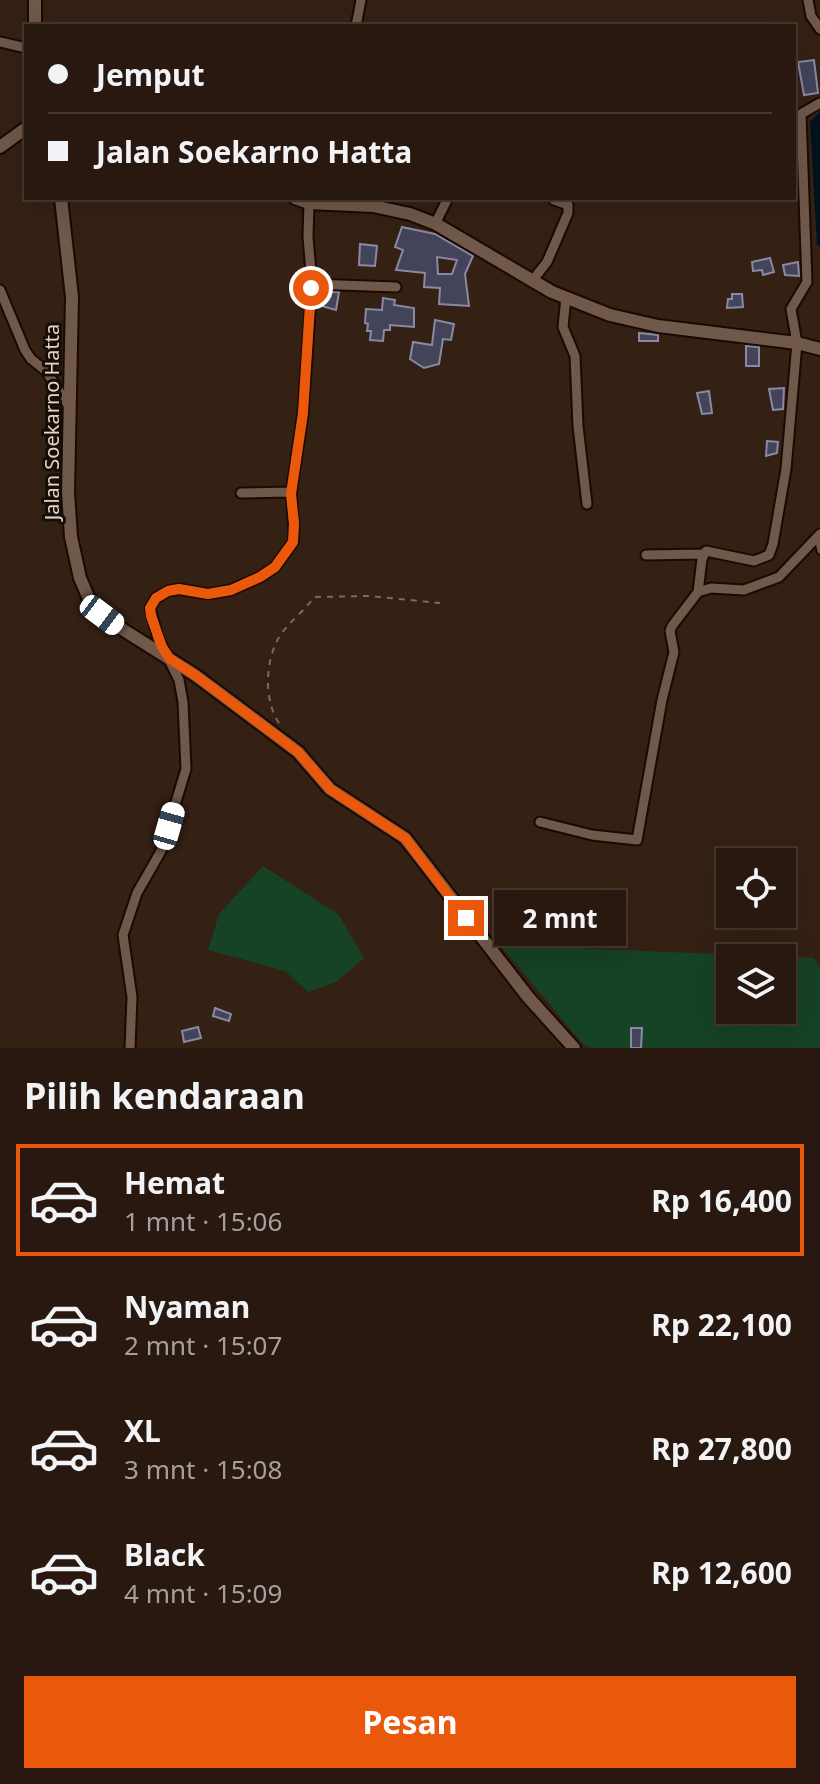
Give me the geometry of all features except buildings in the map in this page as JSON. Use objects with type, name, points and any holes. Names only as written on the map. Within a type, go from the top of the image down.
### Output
[{"type":"street","points":[[35,0],[35,24]]},
{"type":"street","points":[[356,24],[361,0]]},
{"type":"street","points":[[808,0],[811,16],[820,29]]},
{"type":"street","points":[[0,42],[24,48]]},
{"type":"street","points":[[646,555],[703,554],[711,550],[754,561],[769,555],[786,469],[797,343],[791,309],[798,294],[805,288],[808,264],[801,114],[820,103]]},
{"type":"street","points":[[0,147],[24,129]]},
{"type":"street","name":"Jalan Soekarno Hatta","points":[[61,200],[72,297],[68,492],[71,537],[80,578],[89,599],[102,615],[170,659],[298,752],[330,789],[405,838],[528,997],[574,1048]]},
{"type":"street","points":[[301,200],[309,203],[374,202],[410,214],[435,224],[532,281],[610,315],[636,322],[797,343],[820,349]]},
{"type":"street","points":[[435,224],[447,200]]},
{"type":"street","points":[[532,281],[547,262],[568,213],[568,205],[554,200]]},
{"type":"street","points":[[130,1048],[132,997],[123,935],[142,883],[161,851],[186,769],[179,680],[162,647],[150,608],[156,598],[168,591],[179,589],[199,595],[218,593],[260,577],[275,567],[294,538],[291,492],[303,413],[312,284],[309,203]]},
{"type":"street","points":[[312,284],[396,287]]},
{"type":"street","points":[[0,290],[25,350],[46,371],[70,408]]},
{"type":"street","points":[[566,297],[563,327],[575,356],[578,426],[587,504]]},
{"type":"street","points":[[241,493],[291,492]]},
{"type":"street","points":[[698,592],[711,588],[744,590],[776,578],[819,535]]},
{"type":"street","points":[[540,822],[633,841],[639,837],[662,700],[674,652],[670,631],[698,592],[703,554]]},
{"type":"lane","points":[[819,535],[820,551]]},
{"type":"path","points":[[282,740],[279,722],[270,711],[268,686],[271,661],[277,641],[314,597],[369,596],[440,603]]},
{"type":"green space","points":[[263,866],[338,914],[364,958],[336,982],[308,992],[285,971],[208,950],[219,914]]},
{"type":"green space","points":[[500,945],[716,954],[716,1024],[796,1024],[796,957],[813,958],[820,968],[820,1048],[591,1048],[582,1043]]},
{"type":"water","points":[[820,112],[820,246],[817,245],[810,122]]},
{"type":"route","points":[[311,288],[307,374],[291,494],[293,542],[275,567],[260,577],[231,590],[208,594],[199,595],[179,589],[168,591],[156,598],[150,608],[151,616],[162,647],[170,659],[298,752],[330,789],[405,838],[466,918]]}]
